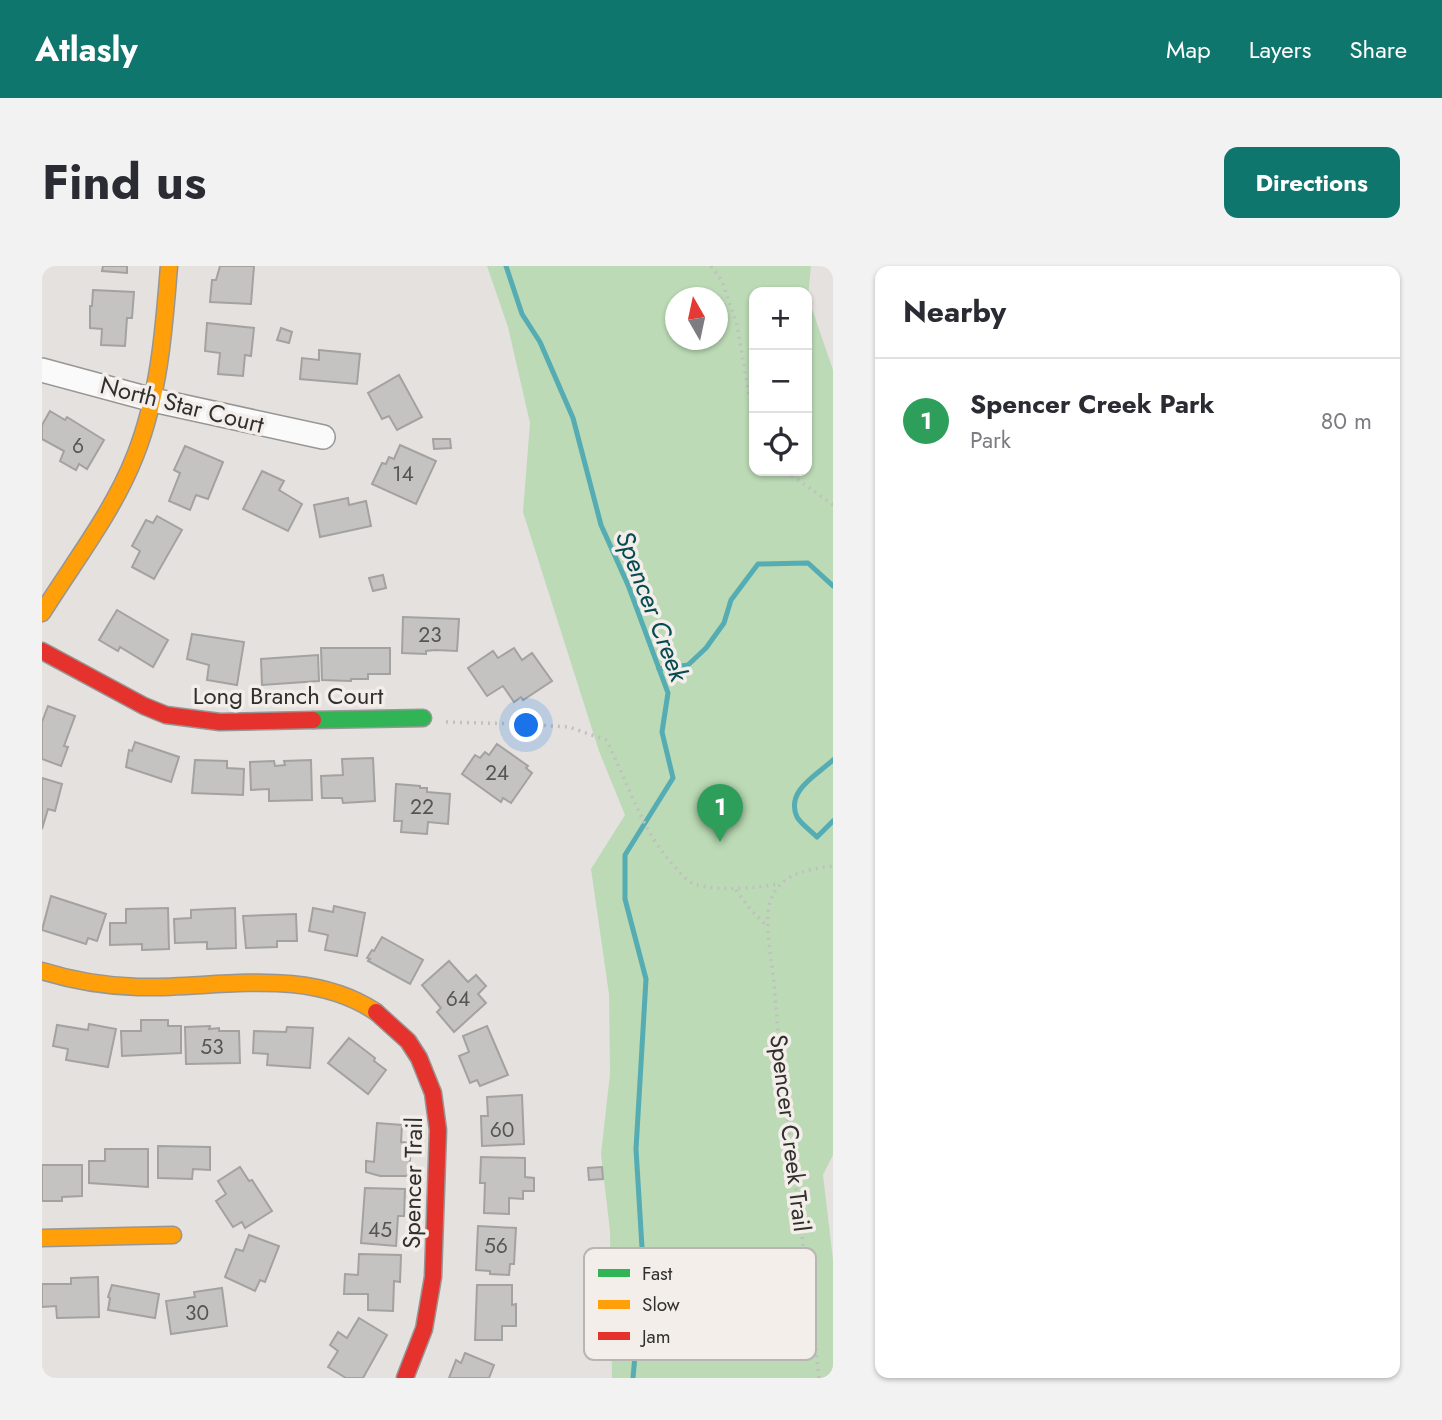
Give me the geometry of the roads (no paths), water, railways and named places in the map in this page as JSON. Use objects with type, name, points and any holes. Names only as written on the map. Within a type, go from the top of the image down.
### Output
[{"type":"street","points":[[42,613],[86,547],[125,478],[140,442],[153,400],[162,350],[169,266]]},
{"type":"street","name":"North Star Court","points":[[42,370],[153,400],[323,437]]},
{"type":"street","name":"Long Branch Court","points":[[42,651],[144,706],[191,720],[220,722],[424,718]]},
{"type":"street","name":"Spencer Trail","points":[[42,971],[65,979],[117,987],[305,983],[347,994],[386,1019],[405,1037],[428,1076],[436,1097],[439,1153],[432,1290],[415,1359],[405,1378]]},
{"type":"street","points":[[42,1238],[173,1235]]},
{"type":"waterway","name":"Spencer Creek","points":[[506,266],[522,314],[540,342],[573,418],[601,525],[628,585],[668,693],[662,732],[673,778],[625,855],[625,899],[646,979],[636,1149],[642,1248]]},
{"type":"waterway","points":[[659,669],[688,665],[706,648],[724,623],[731,600],[758,564],[808,563],[833,586]]},
{"type":"waterway","points":[[833,760],[804,784],[795,799],[794,808],[799,820],[817,837],[833,821]]},
{"type":"waterway","name":"Spencer Creek","points":[[633,1378],[635,1360]]},
{"type":"place","name":"Spencer Creek Park","points":[[720,842]]}]
